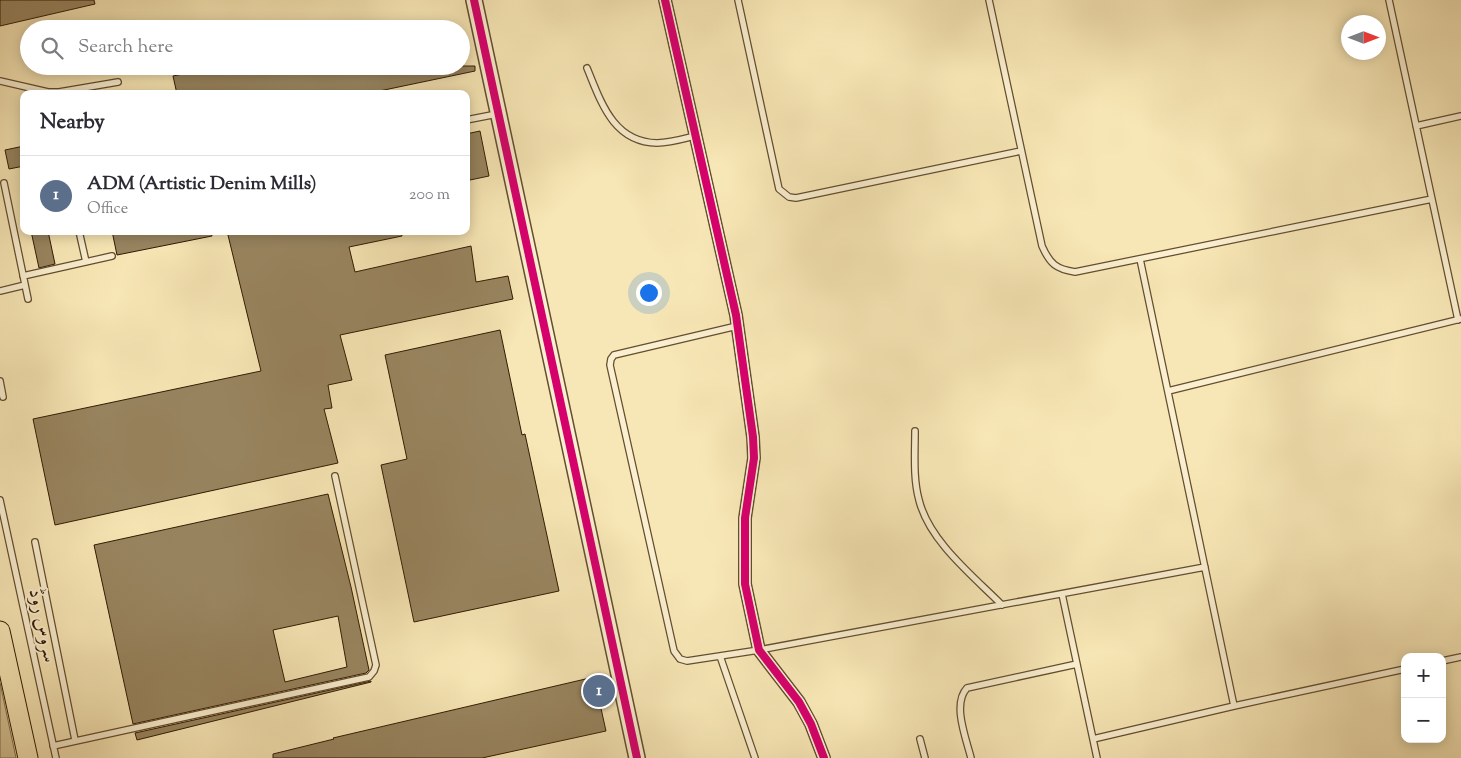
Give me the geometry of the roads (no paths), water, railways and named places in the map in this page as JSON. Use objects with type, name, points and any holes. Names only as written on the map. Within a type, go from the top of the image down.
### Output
[{"type":"main road","points":[[0,631],[28,758]]},
{"type":"street","points":[[474,0],[638,758]]},
{"type":"street","points":[[665,0],[737,326],[754,458],[745,518],[745,584],[759,650],[798,702],[811,724],[824,758]]},
{"type":"lane","points":[[738,0],[779,190],[783,194],[796,198],[1021,151]]},
{"type":"lane","points":[[989,0],[1042,246],[1048,260],[1061,270],[1075,272],[1432,199]]},
{"type":"lane","points":[[1168,391],[1460,319],[1389,0]]},
{"type":"lane","points":[[587,68],[603,107],[618,128],[635,138],[656,143],[673,142],[695,136]]},
{"type":"lane","points":[[0,81],[39,90]]},
{"type":"lane","points":[[71,90],[118,82]]},
{"type":"lane","points":[[470,119],[499,114]]},
{"type":"lane","points":[[1416,126],[1461,116]]},
{"type":"lane","points":[[4,184],[28,299]]},
{"type":"lane","points":[[80,235],[86,262]]},
{"type":"lane","points":[[23,276],[112,256]]},
{"type":"lane","points":[[1140,259],[1234,706]]},
{"type":"lane","points":[[0,291],[25,285]]},
{"type":"lane","points":[[737,326],[614,355],[610,364],[674,651],[680,659],[687,661],[759,650],[1205,567]]},
{"type":"lane","points":[[0,381],[3,397]]},
{"type":"lane","points":[[915,431],[915,479],[919,501],[929,525],[939,541],[1002,605]]},
{"type":"lane","points":[[53,746],[369,677],[376,665],[335,476]]},
{"type":"lane","name":"سروس روڈ","points":[[0,500],[56,758]]},
{"type":"lane","points":[[36,542],[75,740]]},
{"type":"lane","points":[[1062,594],[1097,758]]},
{"type":"lane","points":[[720,656],[755,758]]},
{"type":"lane","points":[[1446,660],[1461,657]]},
{"type":"lane","points":[[971,758],[960,708],[961,696],[967,688],[1077,664]]},
{"type":"lane","points":[[1093,738],[1401,670]]},
{"type":"lane","points":[[920,738],[925,758]]},
{"type":"place","name":"ADM (Artistic Denim Mills)","points":[[599,691]]}]
